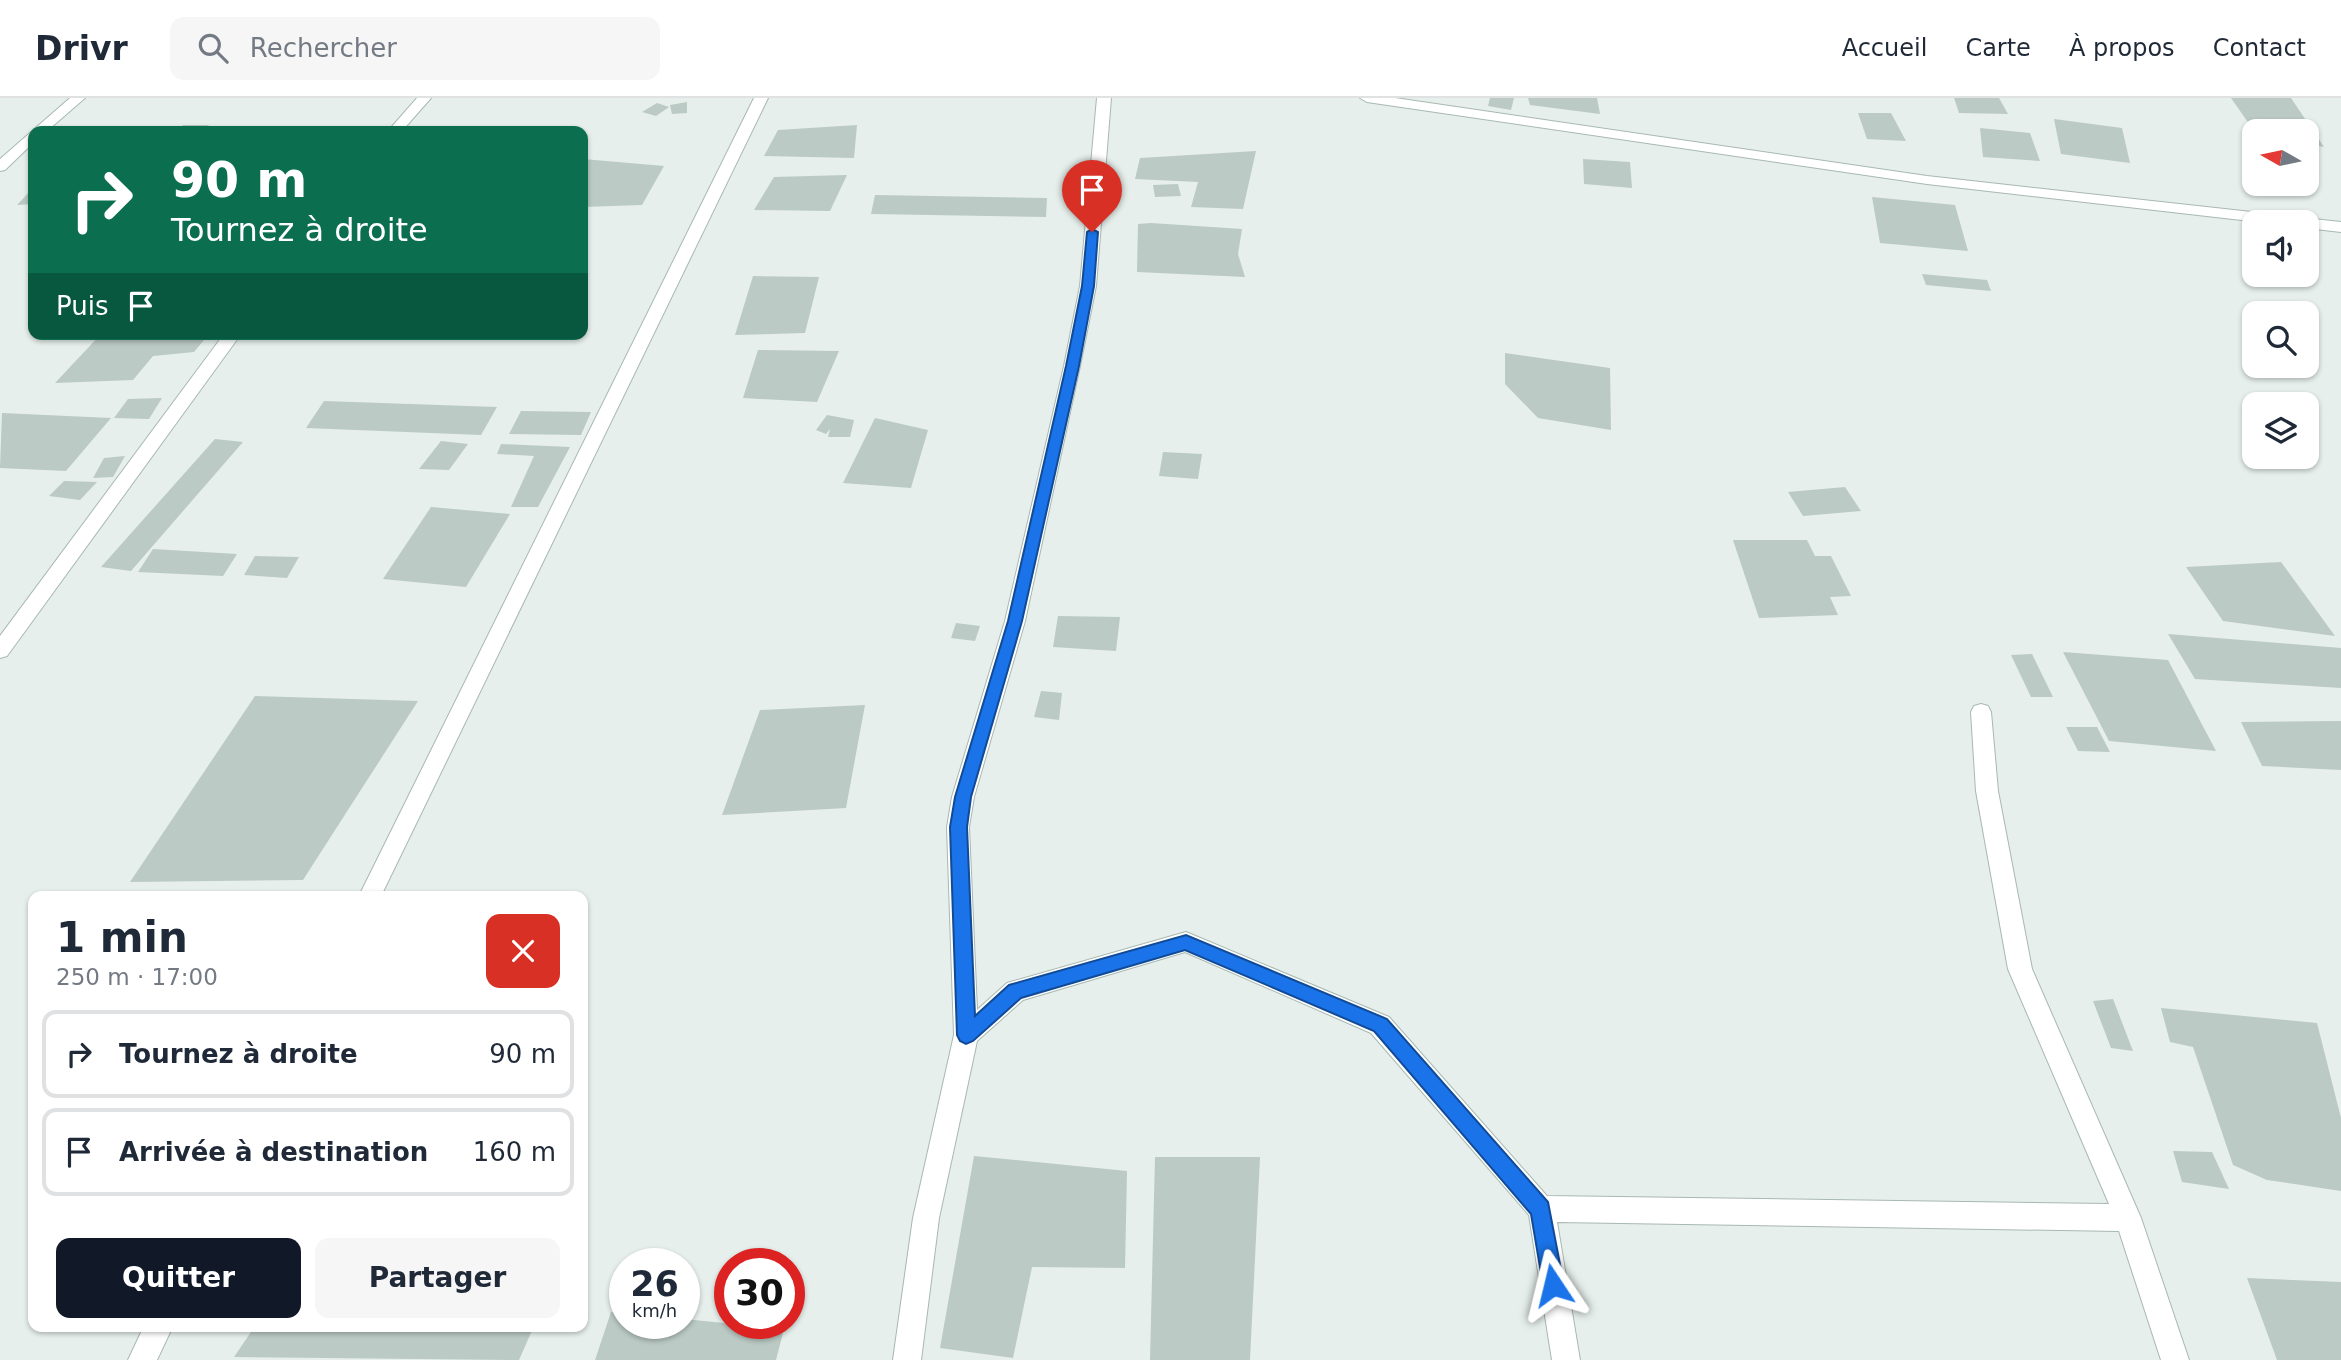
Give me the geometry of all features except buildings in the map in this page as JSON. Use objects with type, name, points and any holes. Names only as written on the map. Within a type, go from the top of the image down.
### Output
[{"type":"street","points":[[45,126],[78,98]]},
{"type":"street","points":[[399,126],[424,98]]},
{"type":"street","points":[[372,891],[761,98]]},
{"type":"street","points":[[906,1360],[926,1218],[966,1035],[958,827],[963,797],[1015,621],[1072,366],[1088,286],[1104,98]]},
{"type":"street","points":[[1366,98],[1927,180],[2242,216]]},
{"type":"street","points":[[0,167],[28,141]]},
{"type":"street","points":[[2319,224],[2341,227]]},
{"type":"street","points":[[0,650],[229,340]]},
{"type":"street","points":[[1980,712],[1987,791],[2020,968],[2129,1218],[2175,1360]]},
{"type":"street","points":[[966,1035],[1016,991],[1186,942],[1380,1025],[1541,1209],[1566,1360]]},
{"type":"street","points":[[1541,1209],[2129,1218]]},
{"type":"street","points":[[142,1360],[156,1332]]},
{"type":"route","points":[[1092,232],[1088,286],[1015,621],[963,797],[958,827],[966,1035],[1016,991],[1186,942],[1332,1004],[1380,1025],[1541,1209],[1553,1285]]}]
